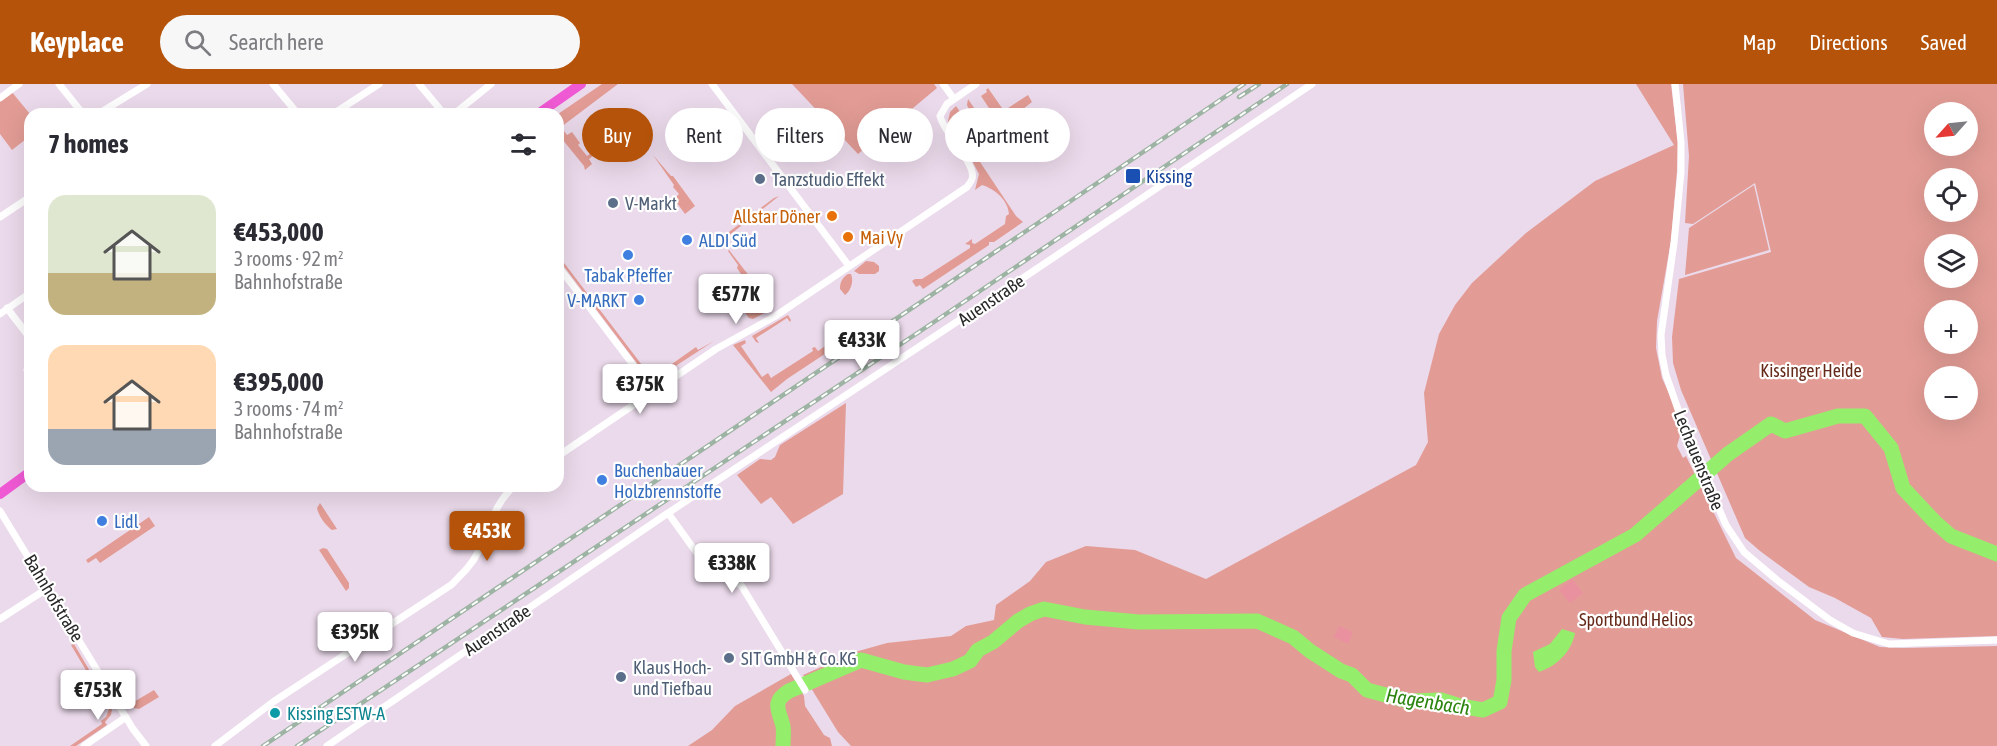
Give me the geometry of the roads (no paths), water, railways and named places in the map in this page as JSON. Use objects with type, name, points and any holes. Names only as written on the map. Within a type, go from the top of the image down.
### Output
[{"type":"main road","points":[[547,108],[581,84]]},
{"type":"main road","points":[[0,494],[24,476]]},
{"type":"street","points":[[0,98],[19,84]]},
{"type":"street","points":[[59,84],[78,108]]},
{"type":"street","points":[[109,108],[147,84]]},
{"type":"street","points":[[273,84],[293,108]]},
{"type":"street","points":[[342,108],[378,84]]},
{"type":"street","points":[[419,84],[439,108]]},
{"type":"street","points":[[461,108],[491,84]]},
{"type":"street","points":[[712,84],[849,266]]},
{"type":"street","points":[[943,84],[955,98]]},
{"type":"street","points":[[564,452],[716,350],[774,317],[967,187],[972,179],[972,169],[940,116],[943,108],[976,84]]},
{"type":"street","name":"Auenstraße","points":[[327,746],[668,513],[989,302],[1312,84]]},
{"type":"street","name":"Lechauenstraße","points":[[1675,84],[1681,142],[1681,172],[1661,335],[1666,375],[1686,435],[1725,525],[1744,552],[1777,580],[1830,620],[1853,633],[1889,644],[1997,640]]},
{"type":"street","points":[[0,217],[24,201]]},
{"type":"street","points":[[564,274],[653,391]]},
{"type":"street","points":[[0,314],[24,297]]},
{"type":"street","points":[[7,308],[24,330]]},
{"type":"street","points":[[215,746],[273,702],[451,585],[474,560],[492,515],[508,492]]},
{"type":"street","name":"Bahnhofstraße","points":[[0,511],[146,746]]},
{"type":"street","points":[[668,513],[709,570],[741,585],[805,690]]},
{"type":"street","points":[[0,619],[48,588]]},
{"type":"street","points":[[84,746],[126,717]]},
{"type":"waterway","name":"Hagenbach","points":[[783,746],[783,728],[778,703],[789,691],[861,660],[904,672],[927,675],[953,669],[970,661],[978,650],[993,642],[1018,621],[1044,609],[1085,617],[1139,622],[1257,621],[1293,637],[1341,671],[1352,675],[1367,690],[1408,701],[1441,700],[1483,710],[1500,702],[1509,618],[1525,595],[1635,535],[1728,454],[1771,424],[1785,431],[1838,416],[1865,416],[1891,448],[1903,488],[1934,521],[1951,536],[1997,554]]},
{"type":"railway","points":[[263,746],[1244,84]]},
{"type":"railway","points":[[1239,97],[1259,84]]},
{"type":"railway","points":[[297,746],[1287,84]]},
{"type":"place","name":"Kissing","points":[[1133,176]]},
{"type":"place","name":"Tanzstudio Effekt","points":[[760,179]]},
{"type":"place","name":"V-Markt","points":[[613,203]]},
{"type":"place","name":"Allstar Döner","points":[[832,216]]},
{"type":"place","name":"Mai Vy","points":[[848,237]]},
{"type":"place","name":"ALDI Süd","points":[[687,240]]},
{"type":"place","name":"Tabak Pfeffer","points":[[628,255]]},
{"type":"place","name":"V-MARKT","points":[[639,300]]},
{"type":"place","name":"Buchenbauer Holzbrennstoffe","points":[[602,480]]},
{"type":"place","name":"Lidl","points":[[102,521]]},
{"type":"place","name":"SIT GmbH & Co.KG","points":[[729,658]]},
{"type":"place","name":"Klaus Hoch- und Tiefbau","points":[[621,677]]},
{"type":"place","name":"Kissing ESTW-A","points":[[275,713]]},
{"type":"park label","name":"Kissinger Heide","points":[[1811,370]]},
{"type":"park label","name":"Sportbund Helios","points":[[1636,619]]}]
